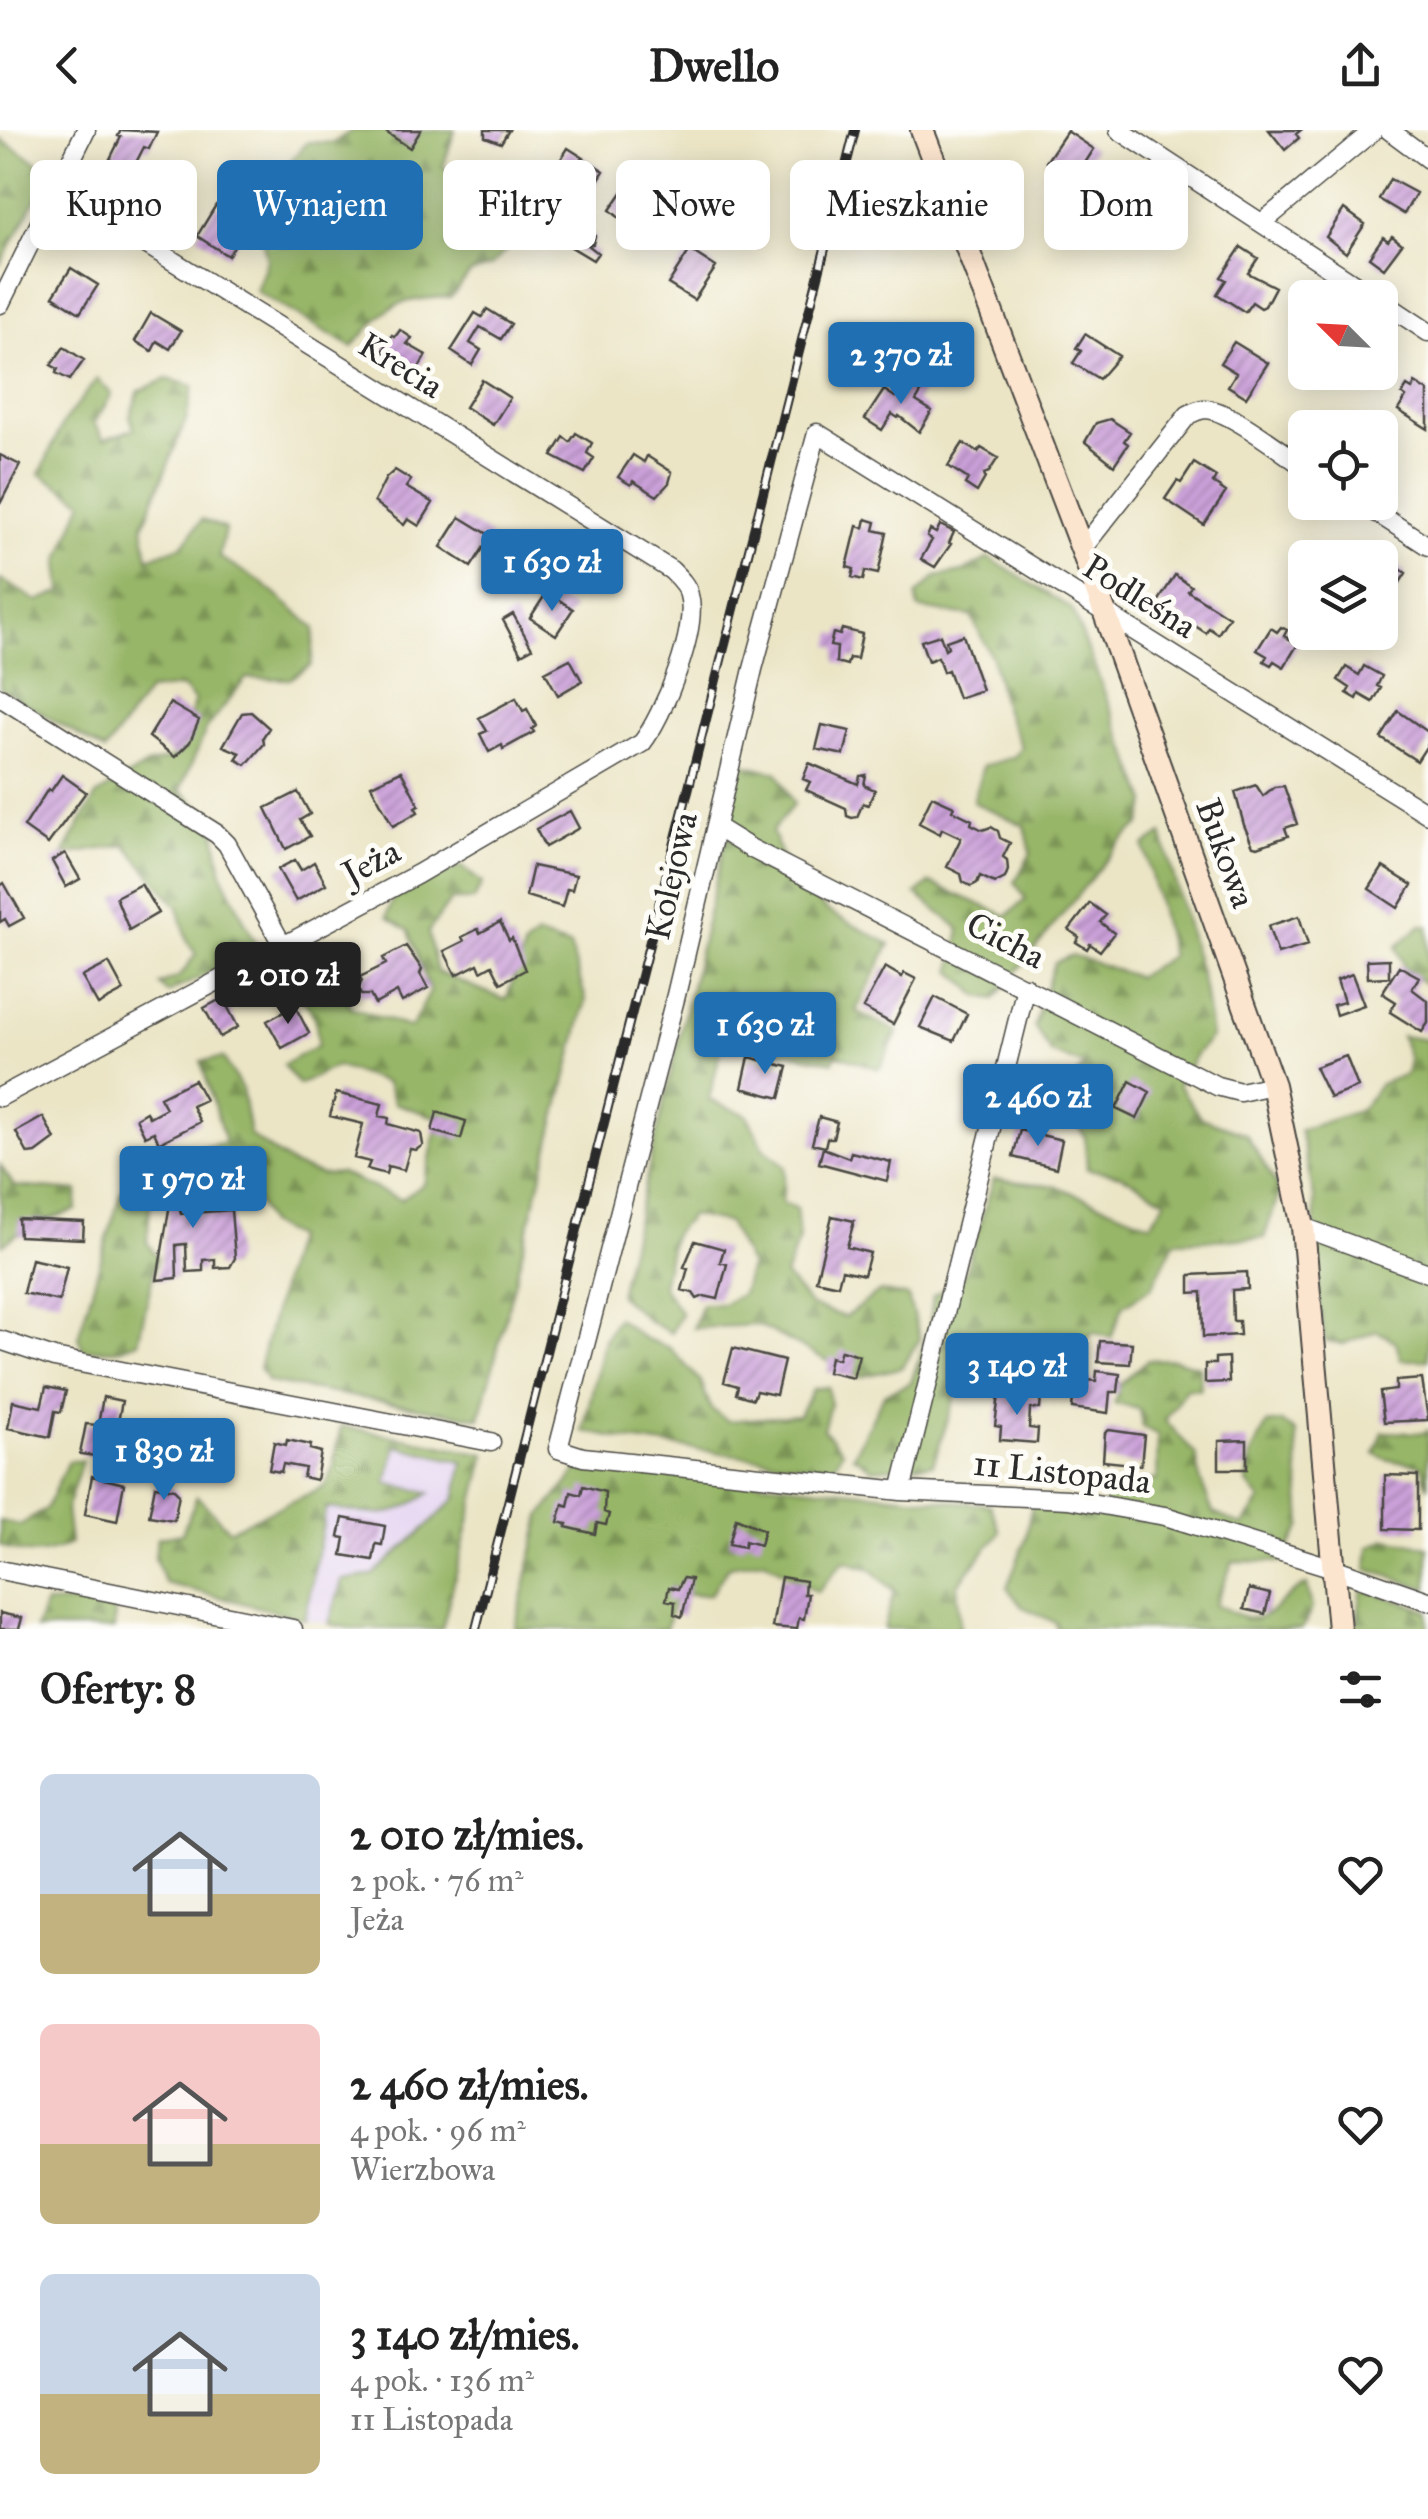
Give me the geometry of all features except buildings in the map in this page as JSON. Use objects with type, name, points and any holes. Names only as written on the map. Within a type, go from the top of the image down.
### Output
[{"type":"street","points":[[71,160],[86,130]]},
{"type":"street","name":"Bukowa","points":[[922,130],[1082,549],[1272,1085],[1302,1227],[1339,1629]]},
{"type":"street","points":[[1119,130],[1350,280]]},
{"type":"street","points":[[1263,222],[1374,130]]},
{"type":"street","points":[[1389,130],[1428,159]]},
{"type":"street","points":[[0,304],[30,242]]},
{"type":"street","name":"Krecia","points":[[154,250],[670,570],[687,589],[690,612]]},
{"type":"street","points":[[1398,312],[1428,332]]},
{"type":"street","points":[[1082,549],[1188,416],[1198,410],[1208,409],[1227,416],[1288,456]]},
{"type":"street","name":"Podleśna","points":[[817,433],[1428,814]]},
{"type":"street","name":"Kolejowa","points":[[558,1449],[676,995],[750,682],[817,433]]},
{"type":"street","points":[[1388,520],[1428,546]]},
{"type":"street","name":"Jeża","points":[[0,1096],[418,874],[642,743],[658,722],[671,690],[690,612]]},
{"type":"street","points":[[0,697],[217,834],[227,844],[283,946]]},
{"type":"street","name":"Cicha","points":[[716,827],[750,848],[1216,1086],[1240,1092],[1272,1085]]},
{"type":"street","points":[[901,1490],[1026,987]]},
{"type":"street","points":[[1302,1227],[1428,1273]]},
{"type":"street","points":[[0,1340],[54,1358],[491,1442]]},
{"type":"street","name":"11 Listopada","points":[[558,1449],[583,1457],[901,1490],[1068,1499],[1165,1516],[1428,1601]]},
{"type":"street","points":[[0,1570],[230,1623],[293,1629]]},
{"type":"shaded area","points":[[341,1426],[486,1454],[442,1629],[354,1629],[305,1619]]},
{"type":"green space","points":[[353,130],[399,130],[410,147],[421,130],[455,130],[443,160],[443,250],[506,250],[491,266],[470,273],[451,297],[416,300],[394,307],[352,347],[256,291],[267,261],[265,250],[423,250],[423,160],[292,160],[308,142],[333,143]]},
{"type":"green space","points":[[0,139],[33,160],[30,160],[30,210],[0,265]]},
{"type":"green space","points":[[97,379],[112,394],[94,423],[104,439],[134,429],[130,416],[139,391],[167,379],[193,386],[186,420],[143,526],[148,558],[183,545],[202,519],[225,529],[219,557],[261,582],[315,628],[311,665],[290,679],[246,678],[207,728],[180,790],[213,818],[222,874],[258,949],[168,993],[160,985],[180,976],[196,954],[188,943],[178,907],[126,845],[63,855],[96,796],[147,765],[174,757],[195,701],[182,687],[148,691],[105,751],[0,688],[0,579],[37,601],[62,592],[59,562],[83,501],[40,474],[63,423]]},
{"type":"green space","points":[[989,558],[1072,609],[1147,802],[1141,824],[1120,842],[995,999],[979,996],[952,971],[960,929],[916,894],[930,883],[1007,916],[1026,899],[1015,882],[1031,853],[1025,826],[973,802],[983,766],[1014,757],[1021,747],[1004,708],[992,658],[971,616],[919,609],[916,596],[936,577],[963,572]]},
{"type":"green space","points":[[743,764],[778,773],[794,804],[772,831],[791,881],[829,912],[890,944],[856,1011],[898,1032],[879,1069],[836,1054],[833,1062],[762,1047],[721,1049],[709,1100],[747,1115],[764,1148],[785,1167],[782,1203],[796,1208],[799,1238],[785,1276],[811,1306],[845,1317],[880,1291],[908,1297],[920,1339],[901,1368],[859,1377],[758,1325],[693,1328],[702,1304],[723,1304],[742,1294],[750,1266],[728,1223],[691,1215],[673,1234],[662,1286],[681,1313],[671,1333],[649,1321],[619,1295]]},
{"type":"green space","points":[[1162,834],[1204,988],[1211,1037],[1178,1085],[1201,1118],[1246,1134],[1280,1191],[1264,1238],[1175,1241],[1152,1287],[1123,1306],[1111,1338],[1093,1332],[1070,1358],[1037,1380],[961,1380],[933,1464],[873,1469],[853,1456],[885,1393],[911,1383],[930,1325],[933,1296],[964,1275],[994,1179],[1055,1186],[1151,1224],[1166,1200],[1121,1175],[1087,1169],[1085,1137],[1061,1097],[1084,1065],[1051,1053],[1034,1026],[1054,963],[1072,955],[1137,977],[1171,956],[1144,846]]},
{"type":"green space","points":[[461,866],[482,883],[474,900],[451,900],[428,932],[437,972],[506,1000],[525,946],[537,936],[570,946],[586,1000],[480,1418],[268,1382],[259,1368],[294,1237],[268,1224],[249,1185],[198,1172],[198,1149],[225,1142],[201,1061],[223,1058],[242,1089],[250,1135],[292,1165],[322,1175],[340,1173],[401,1200],[424,1184],[439,1118],[394,1103],[387,1083],[336,1066],[299,1085],[283,1065],[318,1045],[315,1020],[306,1004],[268,986],[257,970],[293,959],[324,965],[352,1008],[411,1028],[430,992],[409,931],[387,917],[394,895]]},
{"type":"green space","points":[[1421,925],[1428,926],[1428,986],[1405,969],[1396,947]]},
{"type":"green space","points":[[1401,1036],[1428,1040],[1428,1360],[1401,1360],[1396,1342],[1377,1331],[1343,1344],[1325,1341],[1319,1303],[1314,1196],[1300,1130],[1361,1110],[1380,1084],[1406,1074],[1409,1060]]},
{"type":"green space","points":[[0,1165],[14,1186],[78,1191],[76,1210],[29,1226],[2,1245]]},
{"type":"green space","points":[[146,1181],[156,1182],[165,1194],[150,1205],[147,1242],[157,1257],[138,1342],[116,1350],[83,1349],[78,1337],[121,1192]]},
{"type":"green space","points":[[617,1318],[643,1338],[670,1348],[701,1382],[711,1409],[728,1421],[799,1415],[813,1389],[828,1387],[830,1405],[823,1429],[842,1451],[835,1464],[809,1465],[583,1431],[604,1340]]},
{"type":"green space","points":[[1173,1359],[1199,1366],[1200,1389],[1186,1388],[1165,1420],[1196,1455],[1213,1513],[1243,1526],[1261,1500],[1247,1483],[1251,1455],[1267,1424],[1282,1422],[1296,1433],[1302,1526],[1281,1562],[1233,1561],[1215,1605],[1244,1617],[1260,1617],[1307,1585],[1312,1608],[1302,1629],[1056,1629],[1056,1623],[1023,1607],[1007,1588],[1026,1538],[1031,1507],[1044,1503],[1098,1514],[1117,1483],[1157,1480],[1158,1435],[1143,1427],[1139,1409],[1114,1403],[1119,1386],[1147,1360]]},
{"type":"green space","points":[[341,1426],[486,1454],[442,1629],[354,1629],[329,1624],[342,1580],[373,1575],[455,1499],[463,1462],[396,1446],[387,1483],[430,1493],[390,1513],[326,1508],[305,1619],[165,1583],[155,1558],[157,1538],[182,1533],[197,1496],[229,1530],[324,1487],[332,1471]]},
{"type":"green space","points":[[1428,1430],[1428,1488],[1422,1466],[1375,1453],[1383,1432]]},
{"type":"green space","points":[[68,1461],[82,1461],[66,1510],[70,1544],[35,1554],[0,1545],[0,1521],[20,1525],[46,1509]]},
{"type":"green space","points":[[583,1464],[990,1505],[1000,1532],[957,1585],[960,1629],[884,1629],[894,1591],[871,1569],[844,1561],[817,1592],[764,1560],[729,1566],[710,1594],[675,1595],[666,1629],[515,1629],[541,1516]]},
{"type":"green space","points":[[1387,1539],[1428,1547],[1428,1589],[1367,1569],[1369,1547]]},
{"type":"green space","points":[[1362,1588],[1428,1611],[1428,1629],[1356,1629]]},
{"type":"green space","points":[[46,1603],[92,1603],[115,1611],[114,1629],[35,1629]]},
{"type":"railway","points":[[476,1629],[855,130]]}]
